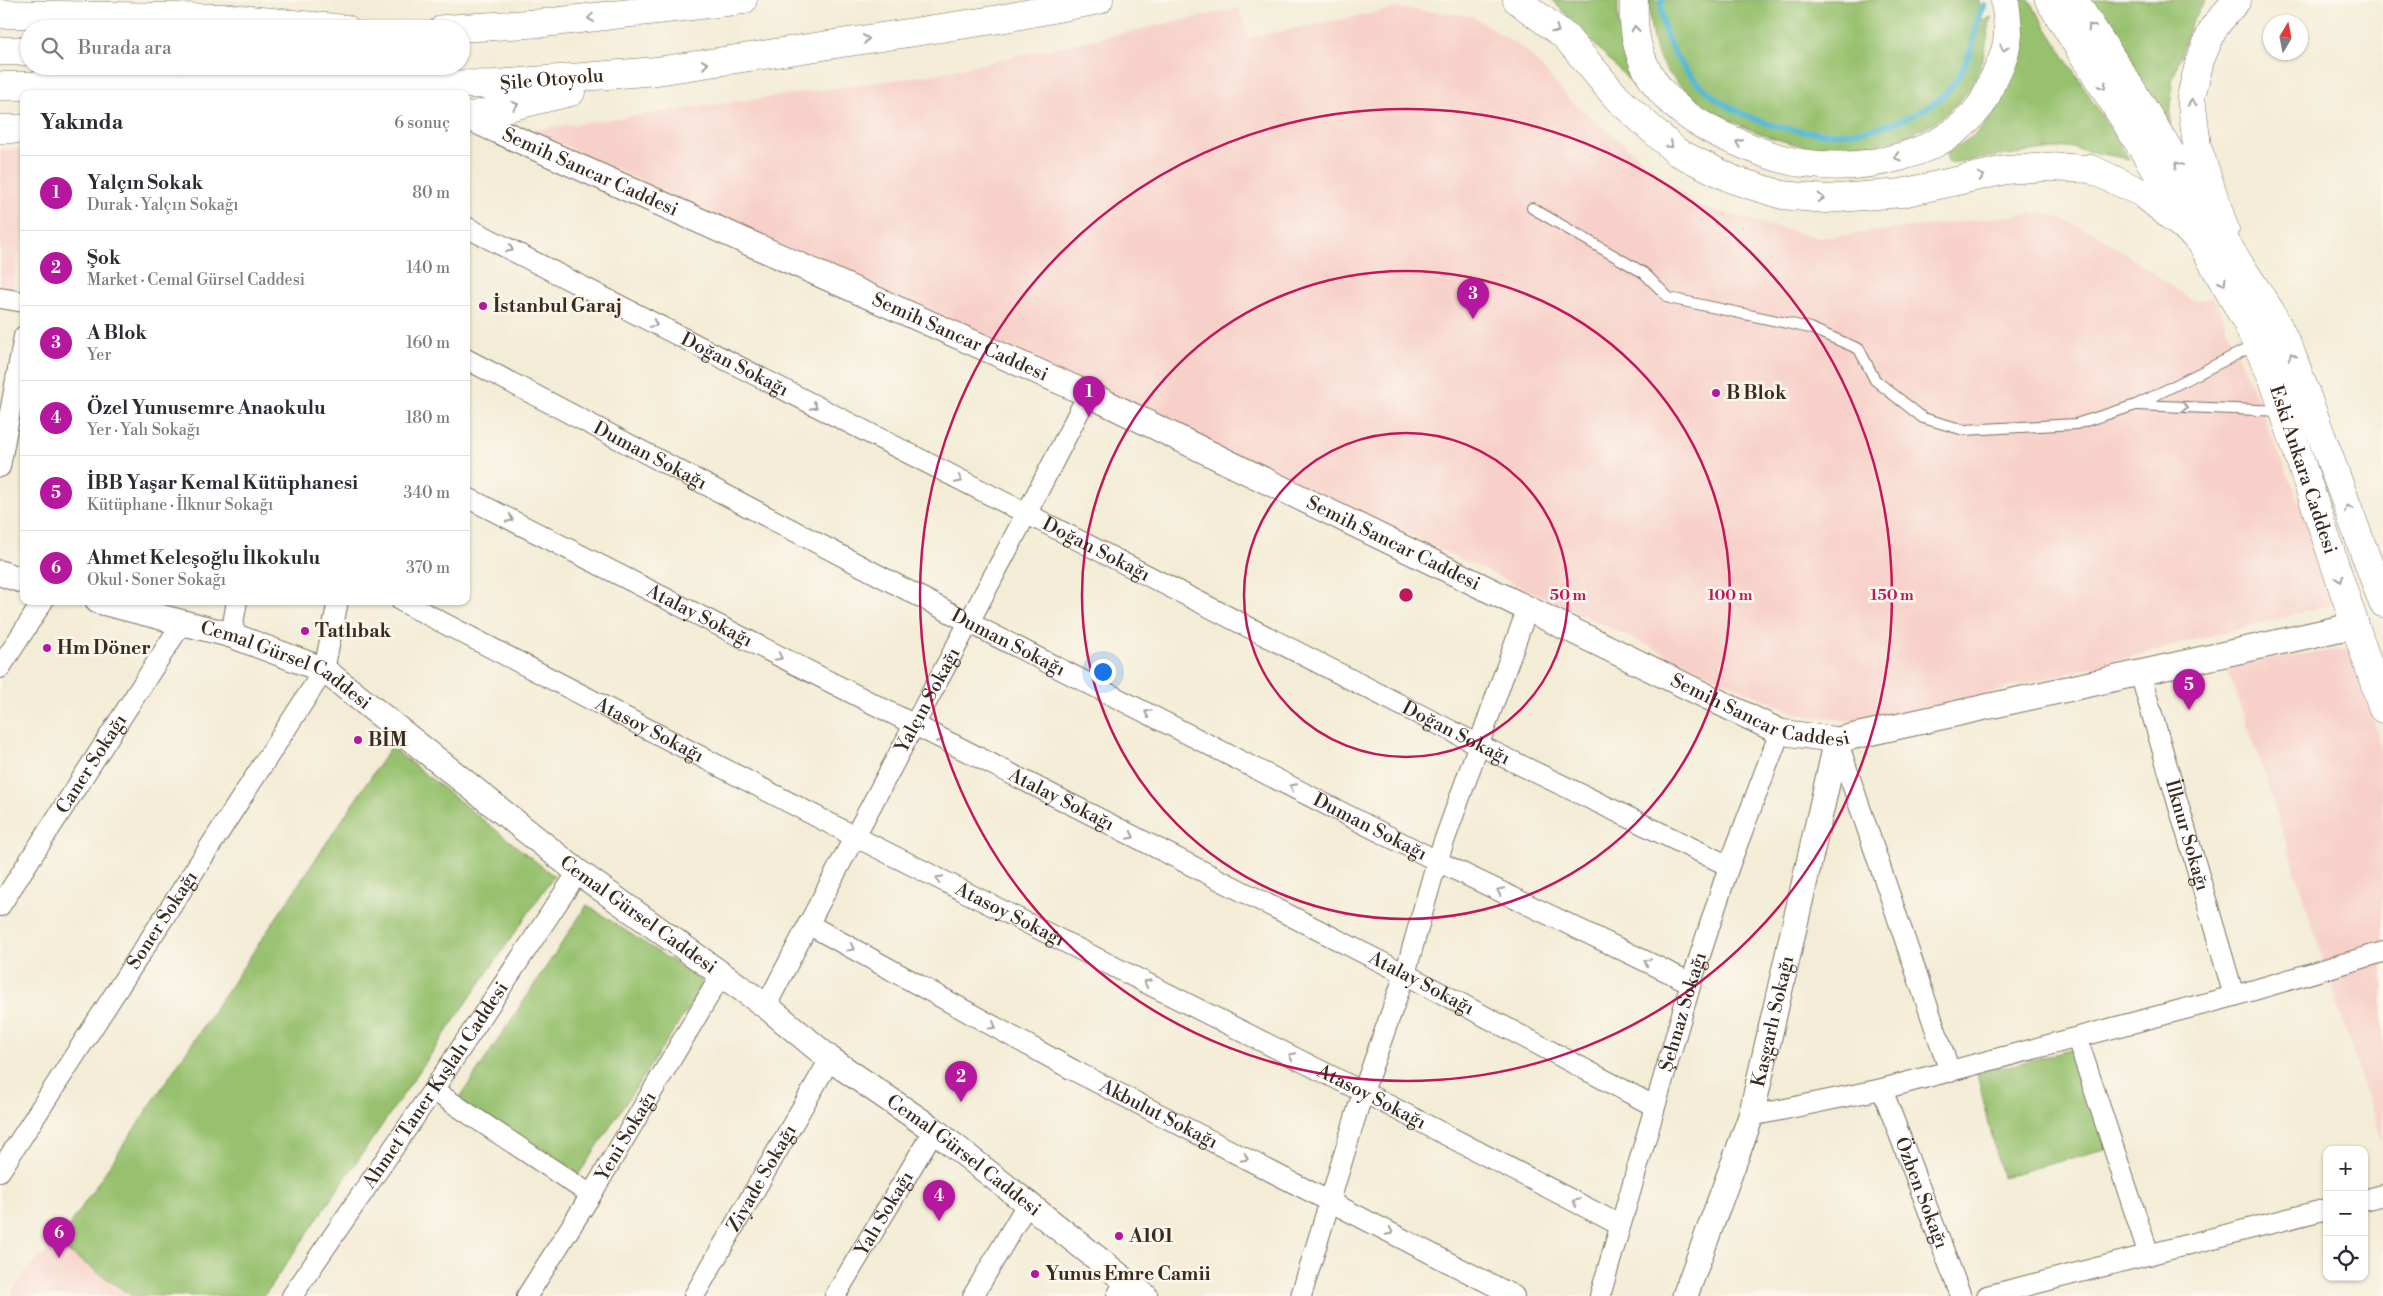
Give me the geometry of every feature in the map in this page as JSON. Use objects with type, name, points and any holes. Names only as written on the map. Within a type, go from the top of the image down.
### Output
[{"type":"main road","points":[[470,27],[544,23],[743,0]]},
{"type":"main road","name":"Şile Otoyolu","points":[[0,86],[496,84],[657,71],[1000,19],[1099,0]]},
{"type":"main road","points":[[1518,0],[1566,37],[1617,98],[1677,152],[1734,180],[1782,195],[1826,199],[1902,194],[2006,170],[2047,168],[2091,169],[2142,193],[2199,239]]},
{"type":"main road","points":[[1634,0],[1633,31],[1648,70],[1675,106],[1712,132],[1759,152],[1801,163],[1842,166],[1882,162],[1915,152],[1955,132],[1962,125],[1982,104],[2000,66],[2008,34],[2005,0]]},
{"type":"main road","name":"Eski Ankara Caddesi","points":[[2049,0],[2199,239],[2257,344],[2284,411],[2383,709]]},
{"type":"main road","points":[[2074,0],[2129,85],[2231,251]]},
{"type":"main road","points":[[2231,251],[2197,146],[2191,97],[2200,60],[2214,27],[2237,0]]},
{"type":"main road","points":[[0,14],[251,20]]},
{"type":"main road","points":[[0,51],[20,51]]},
{"type":"main road","points":[[470,117],[657,71]]},
{"type":"main road","points":[[0,129],[20,129]]},
{"type":"main road","name":"Eski Ankara Caddesi","points":[[2231,251],[2271,312],[2291,353],[2383,603]]},
{"type":"street","name":"Semih Sancar Caddesi","points":[[470,119],[1088,394],[1780,732],[1837,740],[2356,625]]},
{"type":"street","name":"Doğan Sokağı","points":[[470,229],[1479,746],[1729,866]]},
{"type":"street","points":[[0,298],[20,301]]},
{"type":"street","points":[[0,467],[20,358]]},
{"type":"street","name":"Duman Sokağı","points":[[470,361],[968,622],[1437,861],[1691,983]]},
{"type":"street","name":"Yalçın Sokağı","points":[[766,1006],[1088,394]]},
{"type":"street","name":"Atalay Sokağı","points":[[470,499],[1405,974],[1654,1106]]},
{"type":"street","points":[[0,573],[20,580]]},
{"type":"street","points":[[0,668],[40,605]]},
{"type":"street","name":"Cemal Gürsel Caddesi","points":[[117,605],[231,635],[324,670],[578,872],[766,1006],[830,1059],[934,1130],[1027,1204],[1121,1288],[1145,1296]]},
{"type":"street","points":[[231,635],[236,605]]},
{"type":"street","points":[[324,670],[337,605]]},
{"type":"street","name":"Atasoy Sokağı","points":[[409,605],[854,836],[1363,1092],[1620,1225]]},
{"type":"street","points":[[1301,1296],[1363,1092],[1405,974],[1437,861],[1527,610]]},
{"type":"street","name":"Caner Sokağı","points":[[0,906],[182,622]]},
{"type":"street","name":"Soner Sokağı","points":[[0,1171],[324,670]]},
{"type":"street","name":"İlknur Sokağı","points":[[2140,674],[2234,996]]},
{"type":"street","name":"Şehnaz Sokağı","points":[[1600,1296],[1691,983],[1729,866],[1780,732]]},
{"type":"street","points":[[1837,740],[1950,1072]]},
{"type":"street","name":"Kaşgarlı Sokağı","points":[[1685,1296],[1751,1116],[1837,740]]},
{"type":"street","name":"Ahmet Taner Kışlalı Caddesi","points":[[292,1296],[433,1090],[578,872]]},
{"type":"street","name":"Akbulut Sokağı","points":[[808,924],[1073,1070],[1514,1296]]},
{"type":"street","points":[[1751,1116],[1882,1089],[1950,1072],[2234,996],[2383,952]]},
{"type":"street","name":"Yeni Sokağı","points":[[527,1296],[591,1195],[721,975]]},
{"type":"street","points":[[2077,1038],[2149,1255]]},
{"type":"street","name":"Ziyade Sokağı","points":[[694,1296],[830,1059]]},
{"type":"street","name":"Özben Sokağı","points":[[1882,1089],[1961,1296]]},
{"type":"street","points":[[433,1090],[591,1195]]},
{"type":"street","name":"Yalı Sokağı","points":[[835,1296],[934,1130]]},
{"type":"street","points":[[2368,1199],[2383,1195]]},
{"type":"street","points":[[973,1296],[1027,1204]]},
{"type":"street","points":[[1987,1296],[2323,1210]]},
{"type":"lane","points":[[1532,208],[1644,273],[1668,298],[1810,328],[1859,349],[1875,380],[1924,418],[1964,430],[2076,424],[2136,405],[2257,344]]},
{"type":"lane","points":[[2136,405],[2284,411]]},
{"type":"shaded area","points":[[1239,8],[1248,38],[1399,8],[1472,16],[1528,52],[1570,100],[1698,206],[1820,238],[2043,212],[2095,233],[2193,301],[2214,297],[2341,602],[1875,723],[1799,715],[531,130],[930,75]]},
{"type":"shaded area","points":[[0,149],[20,150],[20,251],[12,291],[0,289]]},
{"type":"shaded area","points":[[2355,648],[2383,756],[2383,1146],[2257,753],[2225,664]]},
{"type":"shaded area","points":[[57,1244],[132,1296],[10,1296],[25,1272]]},
{"type":"green space","points":[[1552,0],[1618,0],[1621,39],[1629,62],[1646,98]]},
{"type":"green space","points":[[1648,0],[1979,0],[1982,20],[1991,17],[1977,75],[1967,92],[1942,117],[1911,134],[1878,144],[1843,149],[1820,148],[1794,144],[1767,136],[1740,125],[1692,96],[1673,78],[1660,59],[1653,38]]},
{"type":"green space","points":[[2018,0],[2029,0],[2129,159],[2067,147],[1949,163],[1946,154],[1984,126],[1997,107],[2003,93],[2012,63]]},
{"type":"green space","points":[[2088,0],[2206,0],[2191,24],[2172,81],[2170,128]]},
{"type":"green space","points":[[391,747],[554,876],[264,1296],[132,1296],[57,1244]]},
{"type":"green space","points":[[587,905],[705,983],[575,1180],[457,1102]]},
{"type":"green space","points":[[2075,1049],[2109,1148],[2002,1177],[1977,1074]]},
{"type":"waterway","points":[[1662,0],[1663,21],[1668,41],[1684,68],[1715,98],[1744,114],[1775,126],[1807,132],[1841,133],[1874,128],[1905,119],[1942,97],[1955,82],[1965,65],[1984,5]]},
{"type":"place","name":"İstanbul Garaj","points":[[483,306]]},
{"type":"place","name":"A Blok","points":[[1473,319]]},
{"type":"place","name":"B Blok","points":[[1716,393]]},
{"type":"place","name":"Yalçın Sokak","points":[[1089,417]]},
{"type":"place","name":"Tatlıbak","points":[[305,631]]},
{"type":"place","name":"Hm Döner","points":[[47,648]]},
{"type":"place","name":"İBB Yaşar Kemal Kütüphanesi","points":[[2189,710]]},
{"type":"place","name":"BİM","points":[[358,740]]},
{"type":"place","name":"Şok","points":[[961,1102]]},
{"type":"place","name":"Özel Yunusemre Anaokulu","points":[[939,1221]]},
{"type":"place","name":"A101","points":[[1119,1236]]},
{"type":"place","name":"Ahmet Keleşoğlu İlkokulu","points":[[59,1258]]},
{"type":"place","name":"Yunus Emre Camii","points":[[1035,1274]]}]
